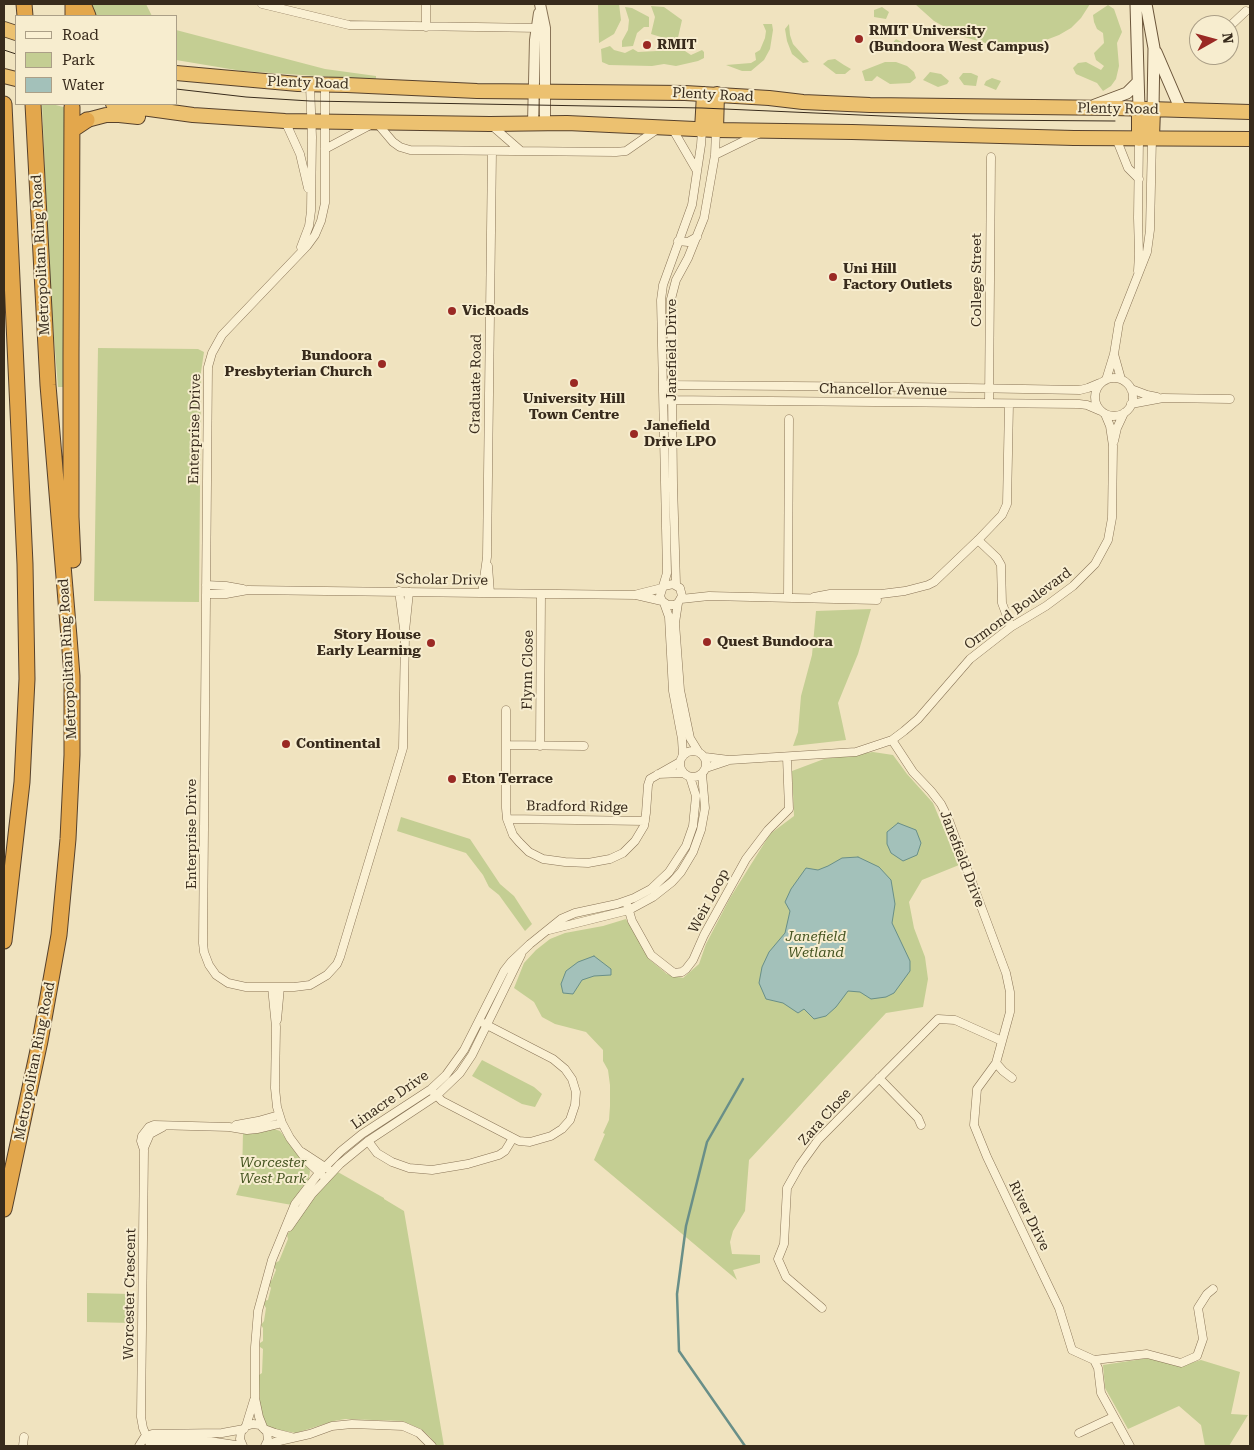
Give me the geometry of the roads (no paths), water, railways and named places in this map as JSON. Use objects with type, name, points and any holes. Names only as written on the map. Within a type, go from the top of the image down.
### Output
[{"type":"highway","name":"Plenty Road","points":[[178,73],[325,85],[540,92],[710,94],[803,102],[870,105],[1250,112]]},
{"type":"highway","name":"Janefield Drive","points":[[702,130],[710,94]]},
{"type":"highway","name":"Janefield Drive","points":[[710,94],[716,130]]},
{"type":"highway","points":[[4,104],[25,564],[27,680],[22,782],[4,935]]},
{"type":"highway","name":"Plenty Road","points":[[120,105],[165,112],[285,121],[539,123],[702,130],[1145,139],[1250,139]]},
{"type":"highway","points":[[72,106],[71,517],[76,637],[72,676]]},
{"type":"highway","name":"Metropolitan Ring Road","points":[[4,1209],[40,1041],[62,918],[72,755],[72,676],[47,377],[33,107]]},
{"type":"highway","points":[[1139,109],[1145,139]]},
{"type":"highway","points":[[1145,139],[1153,109]]},
{"type":"highway","points":[[72,130],[88,120],[106,115],[189,122],[229,118]]},
{"type":"highway","points":[[4,904],[4,935]]},
{"type":"main road","points":[[1136,4],[1139,109]]},
{"type":"main road","points":[[1146,4],[1154,48],[1153,109]]},
{"type":"main road","points":[[1154,48],[1181,110]]},
{"type":"main road","points":[[1086,108],[1127,93],[1137,83]]},
{"type":"street","points":[[262,4],[279,6],[349,25],[541,28]]},
{"type":"street","points":[[426,4],[426,27]]},
{"type":"street","points":[[539,123],[540,4]]},
{"type":"street","points":[[1240,4],[1248,12]]},
{"type":"street","name":"Enterprise Drive","points":[[310,84],[325,149],[325,203],[321,221],[307,246],[222,335],[210,359],[208,382],[204,952],[212,970],[228,983],[239,986],[303,986],[322,979],[337,964],[403,748],[405,636],[409,592]]},
{"type":"street","name":"Enterprise Drive","points":[[298,254],[309,226],[318,121],[325,85]]},
{"type":"street","points":[[285,121],[300,154],[311,200]]},
{"type":"street","points":[[325,149],[376,122],[393,142],[405,149],[492,151],[626,151],[666,128],[697,171]]},
{"type":"street","points":[[490,124],[521,150]]},
{"type":"street","name":"Janefield Drive","points":[[698,751],[690,738],[680,690],[676,623],[679,594],[668,400],[660,300],[663,285],[692,205],[702,130]]},
{"type":"street","name":"Janefield Drive","points":[[667,385],[671,299],[676,280],[688,258],[706,211],[715,155],[716,130]]},
{"type":"street","points":[[715,155],[764,131]]},
{"type":"street","points":[[1116,138],[1128,168],[1139,179]]},
{"type":"street","points":[[1137,276],[1139,254],[1139,179],[1145,139]]},
{"type":"street","points":[[1131,389],[1131,404],[1124,413],[1112,416],[1103,413],[1097,406],[1095,394],[1103,382],[1114,354],[1120,324],[1137,276],[1148,252],[1145,139]]},
{"type":"street","name":"Graduate Road","points":[[486,593],[492,151]]},
{"type":"street","name":"College Street","points":[[989,404],[991,157]]},
{"type":"street","points":[[678,241],[688,242],[697,237]]},
{"type":"street","points":[[1114,354],[1121,379],[1131,389],[1147,395],[1164,398],[1230,399]]},
{"type":"street","points":[[1103,382],[1116,378],[1121,379]]},
{"type":"street","name":"Chancellor Avenue","points":[[667,385],[897,386],[1080,390],[1103,382]]},
{"type":"street","points":[[897,386],[897,403]]},
{"type":"street","points":[[1131,404],[1164,398]]},
{"type":"street","name":"Janefield Drive","points":[[663,587],[667,573],[668,400]]},
{"type":"street","name":"Chancellor Avenue","points":[[668,400],[1079,404],[1087,405],[1103,413]]},
{"type":"street","points":[[687,775],[680,766],[682,739],[673,691],[669,617],[660,593],[663,587],[670,584],[679,594],[709,596],[814,597],[830,594],[876,595],[905,591],[934,582],[1002,515],[1007,504],[1009,404]]},
{"type":"street","name":"Ormond Boulevard","points":[[892,740],[918,718],[970,659],[1014,625],[1046,606],[1073,586],[1095,564],[1108,540],[1112,518],[1112,446],[1110,426],[1103,413]]},
{"type":"street","name":"Ormond Boulevard","points":[[1112,446],[1124,413]]},
{"type":"street","points":[[788,597],[789,419]]},
{"type":"street","points":[[978,540],[997,558],[1001,565],[1001,599],[1003,607],[1014,625]]},
{"type":"street","name":"Scholar Drive","points":[[206,585],[248,590],[541,594],[636,594],[663,587]]},
{"type":"street","name":"Scholar Drive","points":[[206,594],[226,594],[248,590]]},
{"type":"street","name":"Enterprise Drive","points":[[399,592],[405,636]]},
{"type":"street","name":"Flynn Close","points":[[540,746],[541,594]]},
{"type":"street","name":"Scholar Drive","points":[[636,594],[663,602]]},
{"type":"street","points":[[663,602],[670,606],[679,594]]},
{"type":"street","points":[[506,710],[506,808],[513,834],[529,852],[543,859],[576,863],[600,862],[616,857],[635,841],[646,821],[650,779],[681,759],[689,751],[698,751],[705,757],[729,760],[787,757],[856,752],[892,740]]},
{"type":"street","name":"Janefield Drive","points":[[892,740],[913,772],[932,791],[948,818],[1008,982],[1011,1003],[1009,1021],[996,1063],[989,1071]]},
{"type":"street","points":[[506,745],[584,746]]},
{"type":"street","points":[[704,771],[705,757]]},
{"type":"street","name":"Weir Loop","points":[[626,901],[632,921],[651,955],[674,973],[682,972],[686,969],[694,960],[704,935],[746,859],[768,830],[789,809],[787,757]]},
{"type":"street","points":[[657,774],[697,777],[704,771],[729,760]]},
{"type":"street","name":"Linacre Drive","points":[[545,931],[628,910],[654,898],[681,872],[693,852],[704,820],[704,771]]},
{"type":"street","name":"Linacre Drive","points":[[266,1446],[268,1436],[259,1417],[255,1398],[255,1347],[258,1311],[266,1276],[295,1204],[362,1134],[431,1089],[446,1075],[483,1023],[523,951],[530,944],[545,931],[568,916],[626,901],[643,894],[661,881],[676,863],[686,846],[693,826],[696,805],[695,791],[687,775]]},
{"type":"street","name":"Bradford Ridge","points":[[508,819],[646,821]]},
{"type":"street","points":[[276,987],[279,1006],[276,1027],[274,1088],[279,1115],[290,1138],[308,1162],[322,1176]]},
{"type":"street","name":"Zara Close","points":[[822,1308],[786,1277],[778,1259],[784,1244],[788,1188],[818,1140],[938,1019],[955,1020],[1002,1042]]},
{"type":"street","points":[[431,1089],[442,1101],[512,1138],[525,1142],[551,1136],[562,1129],[570,1120],[576,1098],[574,1085],[565,1069],[557,1062],[483,1023]]},
{"type":"street","name":"Linacre Drive","points":[[328,1169],[436,1096],[447,1086],[465,1065],[483,1023]]},
{"type":"street","points":[[996,1063],[1012,1078]]},
{"type":"street","name":"River Drive","points":[[989,1071],[977,1089],[974,1125],[987,1157],[1059,1308],[1072,1350],[1094,1360]]},
{"type":"street","points":[[879,1078],[918,1118],[921,1125]]},
{"type":"street","name":"Worcester Crescent","points":[[229,1127],[279,1115]]},
{"type":"street","name":"Worcester Crescent","points":[[147,1442],[141,1410],[144,1150],[150,1134],[158,1128],[167,1126],[229,1127],[247,1130],[282,1123]]},
{"type":"street","points":[[368,1141],[377,1153],[392,1162],[417,1170],[432,1170],[468,1164],[499,1155],[505,1151],[512,1138]]},
{"type":"street","points":[[302,1152],[328,1169]]},
{"type":"street","points":[[1130,1446],[1101,1393],[1098,1368],[1094,1360],[1147,1354],[1181,1363],[1197,1356],[1203,1339],[1198,1308],[1207,1294],[1213,1289]]},
{"type":"street","name":"Linacre Drive","points":[[243,1446],[240,1436],[245,1428],[255,1398]]},
{"type":"street","points":[[1079,1434],[1113,1417]]},
{"type":"street","points":[[147,1442],[158,1433],[222,1433],[256,1424],[275,1433],[294,1437]]},
{"type":"street","points":[[266,1446],[342,1424],[396,1425],[410,1428],[419,1433],[432,1446]]},
{"type":"street","points":[[23,1446],[24,1437]]},
{"type":"street","points":[[139,1446],[141,1441],[209,1441],[243,1446]]},
{"type":"water","points":[[898,823],[916,830],[921,843],[917,855],[903,861],[891,853],[887,844],[887,832]]},
{"type":"water","points":[[858,857],[879,867],[891,880],[895,904],[892,923],[910,961],[910,971],[894,993],[886,997],[871,999],[860,992],[848,991],[836,1007],[826,1016],[814,1019],[804,1009],[798,1013],[783,1003],[766,999],[759,983],[762,967],[769,952],[785,933],[790,911],[785,902],[791,889],[806,868],[818,870],[842,858]]},
{"type":"water","points":[[594,956],[611,969],[611,975],[594,976],[582,980],[573,994],[563,993],[561,984],[566,971],[578,962]]},
{"type":"waterway","points":[[743,1079],[707,1142],[686,1226],[677,1294],[679,1351],[745,1446]]},
{"type":"tram line","points":[[4,50],[15,54]]},
{"type":"tram line","points":[[178,89],[246,97],[310,101],[702,108],[973,120],[1115,121]]},
{"type":"place","name":"RMIT University (Bundoora West Campus)","points":[[859,39]]},
{"type":"place","name":"RMIT","points":[[647,45]]},
{"type":"place","name":"Uni Hill Factory Outlets","points":[[833,277]]},
{"type":"place","name":"VicRoads","points":[[452,311]]},
{"type":"place","name":"Bundoora Presbyterian Church","points":[[382,364]]},
{"type":"place","name":"University Hill Town Centre","points":[[574,383]]},
{"type":"place","name":"Janefield Drive LPO","points":[[634,434]]},
{"type":"place","name":"Quest Bundoora","points":[[707,642]]},
{"type":"place","name":"Story House Early Learning","points":[[431,643]]},
{"type":"place","name":"Continental","points":[[286,744]]},
{"type":"place","name":"Eton Terrace","points":[[452,779]]},
{"type":"park label","name":"Janefield Wetland","points":[[816,946]]},
{"type":"park label","name":"Worcester West Park","points":[[273,1172]]}]
